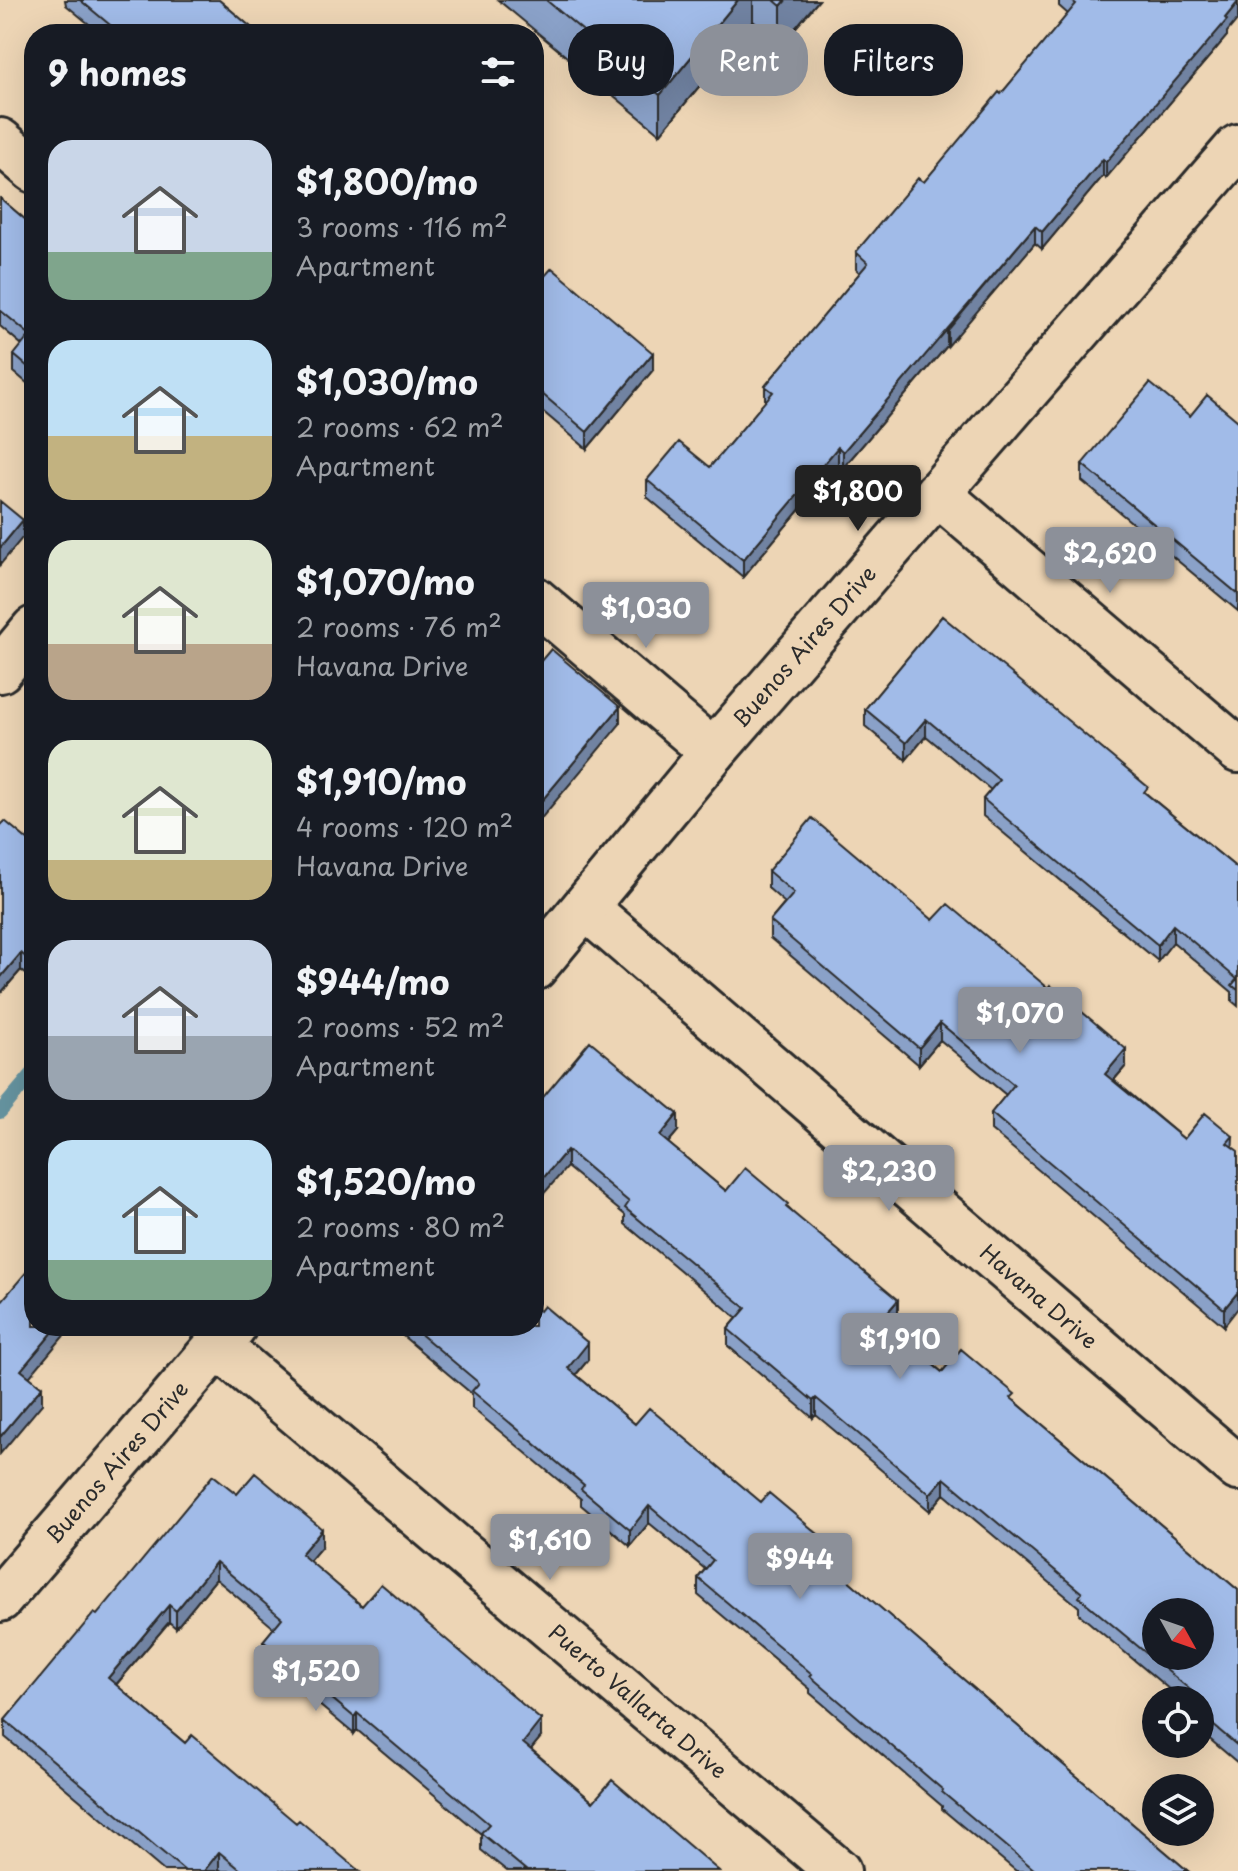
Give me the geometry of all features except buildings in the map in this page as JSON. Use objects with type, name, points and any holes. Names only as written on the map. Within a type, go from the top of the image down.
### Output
[{"type":"street","points":[[0,141],[24,161]]},
{"type":"street","name":"Buenos Aires Drive","points":[[544,956],[713,752],[1238,147]]},
{"type":"street","points":[[937,493],[1238,750]]},
{"type":"street","points":[[544,608],[713,752]]},
{"type":"street","points":[[0,670],[24,641]]},
{"type":"street","name":"Havana Drive","points":[[585,907],[1238,1468]]},
{"type":"street","name":"Buenos Aires Drive","points":[[0,1599],[226,1336]]},
{"type":"street","name":"Puerto Vallarta Drive","points":[[226,1336],[838,1871]]},
{"type":"waterway","points":[[0,1112],[24,1084]]}]
